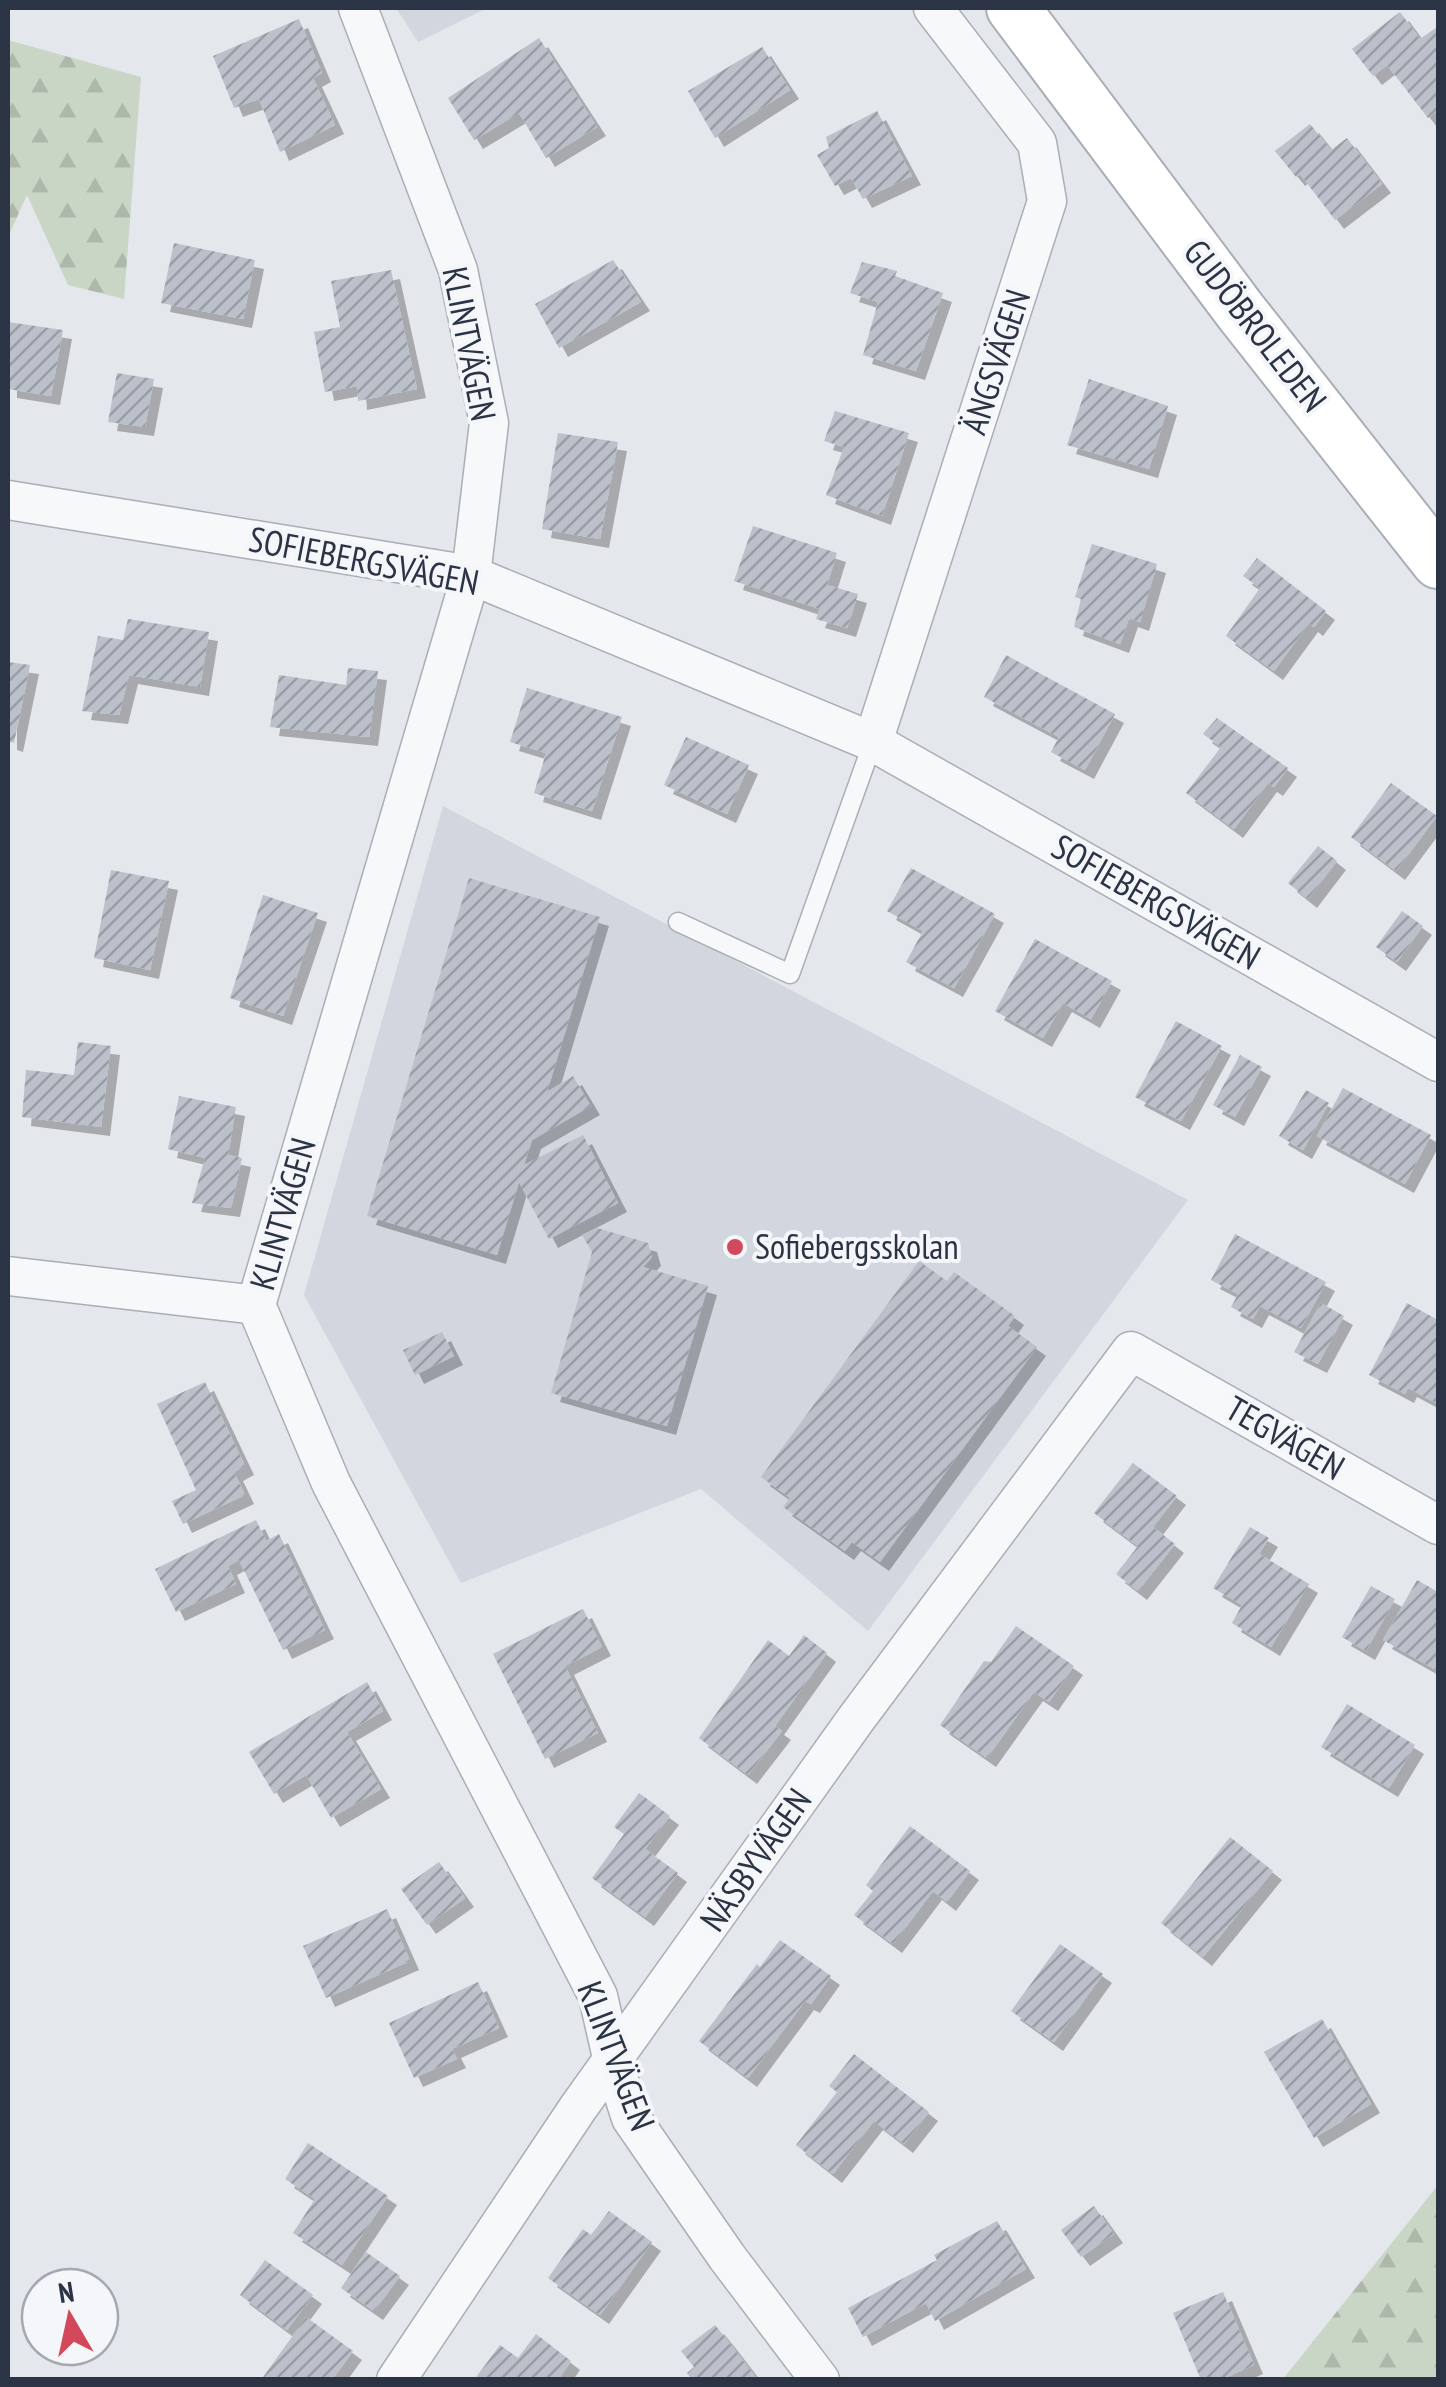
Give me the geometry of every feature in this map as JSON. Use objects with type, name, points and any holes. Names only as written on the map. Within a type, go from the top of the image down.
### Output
[{"type":"main road","name":"GUDÖBROLEDEN","points":[[1013,8],[1241,312],[1438,562]]},
{"type":"main road","name":"GUDÖBROLEDEN","points":[[1074,87],[1258,294],[1438,514]]},
{"type":"street","name":"KLINTVÄGEN","points":[[358,8],[458,270],[489,424],[471,576],[256,1306],[331,1483],[598,1996],[631,2118],[727,2258],[820,2380]]},
{"type":"street","name":"ÄNGSVÄGEN","points":[[873,742],[1048,201],[1037,143],[932,8]]},
{"type":"street","name":"SOFIEBERGSVÄGEN","points":[[8,500],[471,576],[873,742],[1438,1062]]},
{"type":"street","points":[[8,1276],[256,1306]]},
{"type":"street","name":"NÄSBYVÄGEN","points":[[396,2380],[578,2108],[856,1720],[1131,1352]]},
{"type":"street","name":"TEGVÄGEN","points":[[1131,1352],[1438,1526]]},
{"type":"lane","points":[[678,922],[790,974],[873,742]]},
{"type":"shaded area","points":[[396,8],[487,8],[418,42]]},
{"type":"shaded area","name":"Sofiebergsskolan","points":[[443,806],[1188,1200],[868,1631],[701,1489],[461,1583],[304,1295]]},
{"type":"green space","points":[[8,40],[141,77],[124,299],[68,285],[27,195],[8,237]]},
{"type":"green space","points":[[1438,2185],[1438,2379],[1283,2379]]},
{"type":"building","points":[[1400,12],[1420,39],[1438,29],[1438,110],[1428,118],[1387,65],[1373,76],[1352,49]]},
{"type":"building","points":[[299,19],[322,73],[313,78],[335,125],[280,152],[259,99],[234,108],[213,56]]},
{"type":"building","points":[[539,38],[597,127],[546,158],[519,113],[474,140],[448,98]]},
{"type":"building","points":[[762,47],[790,90],[715,138],[688,91]]},
{"type":"building","points":[[877,111],[912,176],[863,199],[851,178],[835,186],[817,155],[829,148],[826,137]]},
{"type":"building","points":[[1310,124],[1331,150],[1347,138],[1382,184],[1335,220],[1300,174],[1296,177],[1275,151]]},
{"type":"building","points":[[174,243],[255,260],[243,319],[161,303]]},
{"type":"building","points":[[613,260],[641,302],[559,348],[535,304]]},
{"type":"building","points":[[862,262],[897,271],[895,276],[943,293],[916,371],[863,355],[878,302],[850,293]]},
{"type":"building","points":[[391,270],[417,389],[358,401],[357,386],[325,392],[314,332],[340,327],[331,281]]},
{"type":"building","points":[[8,322],[63,330],[51,396],[8,389]]},
{"type":"building","points":[[117,373],[154,379],[145,427],[108,422]]},
{"type":"building","points":[[1089,379],[1168,406],[1149,469],[1067,445]]},
{"type":"building","points":[[835,411],[909,433],[882,516],[826,495],[844,447],[824,441]]},
{"type":"building","points":[[558,433],[618,442],[600,539],[542,529]]},
{"type":"building","points":[[753,526],[837,553],[827,585],[858,594],[847,628],[816,619],[820,609],[734,581]]},
{"type":"building","points":[[1092,544],[1157,564],[1140,622],[1129,618],[1120,644],[1074,627],[1081,599],[1075,597]]},
{"type":"building","points":[[1257,558],[1326,611],[1314,627],[1309,623],[1274,671],[1226,636],[1260,588],[1243,576]]},
{"type":"building","points":[[128,619],[209,632],[200,687],[129,675],[119,715],[82,711],[98,636],[123,640]]},
{"type":"building","points":[[1006,655],[1115,714],[1085,770],[1051,752],[1059,737],[984,697]]},
{"type":"building","points":[[8,662],[30,665],[14,743],[8,741]]},
{"type":"building","points":[[348,668],[378,671],[369,737],[270,727],[279,675],[346,685]]},
{"type":"building","points":[[527,688],[622,717],[592,811],[534,793],[546,753],[510,742]]},
{"type":"building","points":[[1217,718],[1288,768],[1274,787],[1268,783],[1234,829],[1186,793],[1221,747],[1203,734]]},
{"type":"building","points":[[686,737],[749,765],[727,814],[664,785]]},
{"type":"building","points":[[1391,783],[1437,816],[1396,871],[1351,837]]},
{"type":"building","points":[[1318,846],[1337,861],[1308,899],[1288,883]]},
{"type":"building","points":[[911,868],[995,914],[954,988],[906,962],[923,931],[887,911]]},
{"type":"building","points":[[111,870],[169,881],[150,970],[94,958]]},
{"type":"building","points":[[469,878],[600,917],[547,1092],[573,1076],[591,1106],[532,1140],[524,1165],[583,1135],[618,1203],[549,1239],[519,1182],[497,1255],[367,1216]]},
{"type":"building","points":[[263,895],[318,913],[283,1016],[230,998]]},
{"type":"building","points":[[1402,911],[1423,926],[1397,962],[1376,947]]},
{"type":"building","points":[[1035,939],[1112,981],[1091,1019],[1063,1003],[1043,1038],[995,1011]]},
{"type":"building","points":[[1176,1021],[1222,1046],[1181,1121],[1135,1097]]},
{"type":"building","points":[[78,1042],[111,1046],[101,1127],[22,1117],[26,1070],[74,1075]]},
{"type":"building","points":[[1240,1055],[1262,1067],[1235,1117],[1213,1105]]},
{"type":"building","points":[[1343,1088],[1431,1135],[1405,1184],[1317,1136]]},
{"type":"building","points":[[1306,1090],[1329,1103],[1303,1150],[1279,1136]]},
{"type":"building","points":[[179,1096],[236,1107],[228,1155],[242,1158],[231,1208],[192,1203],[205,1158],[168,1149]]},
{"type":"building","points":[[597,1228],[648,1243],[652,1257],[643,1267],[708,1286],[667,1426],[551,1393],[592,1252],[582,1235]]},
{"type":"building","points":[[1235,1234],[1326,1282],[1301,1328],[1260,1306],[1253,1319],[1231,1307],[1238,1294],[1211,1280]]},
{"type":"building","points":[[919,1261],[947,1281],[954,1272],[1015,1316],[1008,1326],[1037,1347],[880,1562],[852,1542],[845,1551],[783,1507],[790,1498],[761,1477]]},
{"type":"building","points":[[1321,1303],[1344,1316],[1318,1364],[1294,1352]]},
{"type":"building","points":[[1407,1303],[1438,1320],[1438,1404],[1408,1388],[1405,1394],[1369,1375]]},
{"type":"building","points":[[442,1332],[454,1356],[415,1375],[403,1350]]},
{"type":"building","points":[[205,1382],[245,1466],[234,1472],[245,1495],[183,1524],[172,1501],[196,1490],[157,1404]]},
{"type":"building","points":[[1133,1463],[1177,1496],[1153,1527],[1175,1544],[1138,1591],[1116,1574],[1138,1546],[1094,1513]]},
{"type":"building","points":[[256,1520],[266,1541],[279,1534],[325,1630],[283,1650],[239,1560],[228,1566],[236,1584],[176,1612],[155,1569]]},
{"type":"building","points":[[1250,1527],[1269,1538],[1259,1554],[1309,1584],[1271,1647],[1232,1623],[1242,1605],[1213,1588]]},
{"type":"building","points":[[1417,1580],[1438,1592],[1438,1671],[1383,1640]]},
{"type":"building","points":[[1371,1586],[1395,1599],[1366,1651],[1342,1637]]},
{"type":"building","points":[[583,1609],[602,1647],[565,1666],[598,1733],[545,1759],[493,1654]]},
{"type":"building","points":[[1016,1626],[1074,1666],[1049,1702],[1034,1692],[987,1758],[940,1725],[984,1661],[991,1662]]},
{"type":"building","points":[[804,1635],[827,1653],[775,1726],[782,1731],[748,1775],[699,1738],[768,1640],[789,1656]]},
{"type":"building","points":[[367,1682],[383,1711],[347,1732],[381,1789],[331,1818],[306,1775],[274,1794],[249,1752]]},
{"type":"building","points":[[1347,1704],[1415,1745],[1389,1788],[1321,1747]]},
{"type":"building","points":[[639,1793],[670,1816],[645,1849],[678,1873],[645,1917],[592,1878],[624,1834],[614,1827]]},
{"type":"building","points":[[910,1826],[970,1871],[947,1902],[933,1891],[893,1944],[854,1915],[873,1891],[866,1885]]},
{"type":"building","points":[[1230,1837],[1273,1871],[1203,1957],[1161,1923]]},
{"type":"building","points":[[439,1862],[465,1898],[427,1925],[401,1889]]},
{"type":"building","points":[[387,1909],[410,1961],[326,1998],[303,1946]]},
{"type":"building","points":[[780,1940],[831,1976],[811,2004],[805,2001],[748,2078],[699,2041]]},
{"type":"building","points":[[1060,1944],[1103,1974],[1054,2042],[1011,2011]]},
{"type":"building","points":[[478,1982],[499,2028],[452,2049],[457,2059],[414,2078],[389,2023]]},
{"type":"building","points":[[1322,2019],[1371,2104],[1314,2138],[1264,2052]]},
{"type":"building","points":[[854,2054],[929,2112],[904,2144],[874,2121],[833,2174],[796,2145],[837,2092],[829,2086]]},
{"type":"building","points":[[308,2143],[388,2196],[342,2265],[293,2233],[315,2199],[285,2179]]},
{"type":"building","points":[[1094,2206],[1114,2234],[1081,2257],[1061,2230]]},
{"type":"building","points":[[609,2211],[652,2242],[600,2315],[548,2278],[583,2229],[591,2235]]},
{"type":"building","points":[[997,2221],[1026,2269],[935,2321],[926,2303],[863,2337],[848,2308],[937,2260],[934,2255]]},
{"type":"building","points":[[366,2252],[400,2276],[374,2311],[341,2288]]},
{"type":"building","points":[[265,2260],[313,2295],[287,2330],[240,2295]]},
{"type":"building","points":[[1223,2292],[1254,2365],[1220,2380],[1201,2380],[1173,2313]]},
{"type":"building","points":[[306,2317],[353,2351],[332,2380],[261,2380]]},
{"type":"building","points":[[715,2325],[758,2380],[692,2380],[687,2373],[694,2367],[681,2351]]},
{"type":"building","points":[[536,2334],[571,2361],[558,2380],[474,2380],[500,2345],[518,2358]]},
{"type":"place","name":"Sofiebergsskolan","points":[[735,1247]]}]
